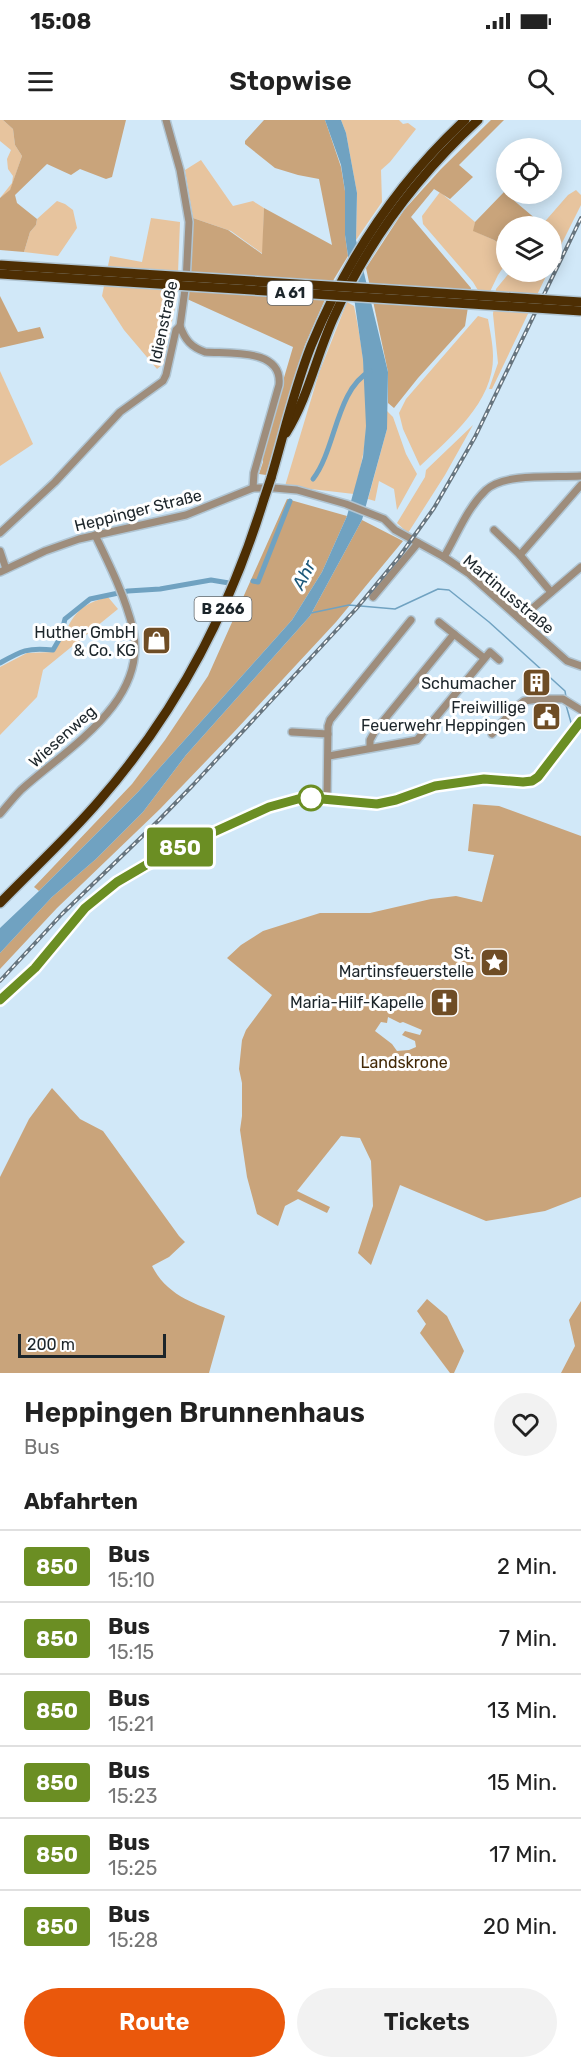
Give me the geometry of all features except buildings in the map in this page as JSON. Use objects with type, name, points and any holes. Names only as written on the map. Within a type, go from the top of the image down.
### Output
[{"type":"highway","name":"B 266","points":[[329,318],[356,256],[394,198],[436,148],[465,120]]},
{"type":"highway","name":"B 266","points":[[0,903],[99,801],[166,712],[201,652],[230,594],[252,540],[286,422],[311,347],[398,208],[443,153],[477,120]]},
{"type":"highway","name":"A 61","points":[[0,265],[581,302]]},
{"type":"highway","name":"A 61","points":[[0,274],[581,311]]},
{"type":"main road","points":[[0,1000],[35,968],[85,908],[129,874],[192,842],[269,807],[298,799],[327,799],[377,804],[396,800],[435,786],[467,781],[492,779],[532,781],[538,777],[576,727]]},
{"type":"street","name":"Idienstraße","points":[[0,533],[55,482],[120,412],[162,381],[166,375],[176,330],[180,326],[186,282],[189,222],[180,170],[166,120]]},
{"type":"street","points":[[180,326],[184,338],[197,349],[205,352],[265,358],[277,369],[280,377],[279,385],[254,473],[253,489]]},
{"type":"street","points":[[444,557],[472,508],[487,489],[499,482],[515,479],[581,476]]},
{"type":"street","points":[[520,555],[581,486]]},
{"type":"street","name":"Heppinger Straße","points":[[3,571],[56,547],[95,535],[186,515],[253,489],[286,489]]},
{"type":"street","name":"Martinusstraße","points":[[286,489],[346,504],[384,519],[395,530],[444,557],[480,583],[567,661],[581,666]]},
{"type":"street","points":[[494,531],[520,555],[550,592]]},
{"type":"street","name":"Wiesenweg","points":[[0,814],[20,791],[101,722],[126,685],[133,661],[132,629],[122,592],[95,535]]},
{"type":"street","points":[[373,597],[417,543]]},
{"type":"street","points":[[0,551],[3,571]]},
{"type":"street","points":[[520,620],[581,567]]},
{"type":"street","points":[[327,799],[330,720],[411,620]]},
{"type":"street","points":[[439,622],[484,658]]},
{"type":"street","points":[[370,748],[370,740],[375,731],[454,634]]},
{"type":"street","points":[[329,756],[417,740],[490,652],[499,660]]},
{"type":"street","points":[[492,734],[524,701],[566,700],[581,710]]},
{"type":"street","points":[[292,732],[328,734]]},
{"type":"shaded area","points":[[0,120],[13,129],[15,145],[22,156],[10,191],[0,198],[12,183],[13,176],[8,169],[7,159],[11,150],[0,141]]},
{"type":"shaded area","points":[[341,120],[399,120],[416,129],[381,170],[382,202],[356,240],[357,193],[346,133]]},
{"type":"shaded area","points":[[201,160],[233,206],[253,201],[264,208],[263,254],[231,231],[193,218],[185,170]]},
{"type":"shaded area","points":[[576,190],[581,195],[581,205],[562,243],[562,216],[550,216],[568,195]]},
{"type":"shaded area","points":[[440,192],[475,222],[474,231],[496,241],[496,279],[485,302],[473,282],[423,224],[422,216]]},
{"type":"shaded area","points":[[57,201],[73,210],[77,228],[58,256],[24,252],[37,219]]},
{"type":"shaded area","points":[[151,218],[180,222],[177,298],[163,364],[157,369],[124,330],[102,296],[110,256],[142,262]]},
{"type":"shaded area","points":[[502,282],[543,282],[492,389],[489,389],[498,363],[493,314],[496,289]]},
{"type":"shaded area","points":[[347,302],[354,306],[362,351],[366,396],[365,443],[354,494],[285,486],[319,373]]},
{"type":"shaded area","points":[[478,316],[488,319],[493,347],[491,373],[486,389],[478,404],[457,431],[420,466],[403,429],[399,413],[406,399]]},
{"type":"shaded area","points":[[0,371],[33,444],[0,466]]},
{"type":"shaded area","points":[[387,411],[393,417],[406,454],[417,474],[397,510],[394,489],[379,481],[375,501],[368,499],[387,429]]},
{"type":"shaded area","points":[[473,425],[408,533],[397,523],[425,477],[426,470]]},
{"type":"shaded area","points":[[108,597],[118,609],[43,670],[37,697],[0,735],[0,667],[27,653],[54,652],[79,611],[95,601]]},
{"type":"green space","points":[[3,120],[126,120],[112,177],[106,179],[80,169],[71,175],[47,164],[15,195],[17,203],[37,219],[24,252],[0,250],[0,198],[10,190],[22,156],[15,145],[13,129]]},
{"type":"green space","points":[[264,120],[325,120],[341,167],[345,191],[345,235],[348,256],[334,279],[305,345],[266,475],[259,474],[263,462],[263,449],[293,347],[187,299],[193,218],[228,230],[262,254],[264,208],[332,245],[319,179],[275,168],[245,144],[245,141]]},
{"type":"green space","points":[[491,120],[504,120],[459,165],[473,177],[450,199],[434,189],[411,217],[471,288],[465,326],[394,408],[388,403],[388,372],[366,268],[404,210],[441,169]]},
{"type":"green space","points":[[496,200],[496,204],[518,204],[532,216],[496,216],[496,241],[473,231],[475,222]]},
{"type":"green space","points":[[0,296],[18,332],[40,327],[44,338],[0,348]]},
{"type":"green space","points":[[287,499],[347,516],[322,572],[292,620],[138,792],[39,891],[34,887],[132,784],[208,676]]},
{"type":"green space","points":[[362,520],[403,541],[336,622],[233,733],[160,809],[57,908],[0,969],[0,953],[52,897],[96,859],[143,812],[186,755],[310,616]]},
{"type":"green space","name":"Landskrone","points":[[473,804],[499,806],[581,836],[581,1197],[545,1211],[486,1221],[400,1185],[371,1265],[358,1253],[373,1206],[371,1161],[360,1138],[341,1136],[297,1191],[330,1207],[327,1213],[298,1199],[285,1206],[278,1226],[257,1214],[247,1177],[240,1130],[242,1083],[239,1069],[242,1040],[246,1030],[272,995],[227,958],[241,945],[263,931],[320,913],[370,913],[431,899],[456,896],[482,902],[494,855],[468,851]],"holes":[[[388,1017],[400,1023],[403,1022],[422,1030],[420,1035],[405,1031],[402,1035],[415,1041],[416,1047],[397,1051],[392,1044],[375,1031],[381,1022],[387,1023]]]},
{"type":"green space","points":[[52,1088],[80,1119],[103,1131],[185,1242],[169,1257],[152,1266],[158,1277],[174,1292],[193,1303],[225,1316],[209,1373],[0,1373],[0,1177],[29,1119]]},
{"type":"green space","points":[[427,1299],[447,1316],[464,1351],[454,1373],[450,1373],[420,1333],[426,1324],[417,1311]]},
{"type":"green space","points":[[581,1301],[581,1373],[561,1373],[575,1346],[569,1320]]},
{"type":"water","points":[[325,120],[341,120],[346,133],[357,193],[356,240],[388,372],[387,429],[362,520],[310,616],[186,755],[143,812],[96,859],[52,897],[0,953],[0,928],[138,792],[292,620],[322,572],[347,516],[363,457],[366,426],[363,360],[345,235],[345,191],[341,165]]},
{"type":"waterway","points":[[313,479],[321,467],[350,392],[370,371]]},
{"type":"waterway","points":[[253,581],[258,582],[290,501]]},
{"type":"waterway","points":[[0,663],[25,651],[53,650],[60,638],[65,619],[90,599],[128,591],[160,589],[211,580],[229,583]]},
{"type":"waterway","points":[[311,613],[349,605],[395,609],[438,589],[449,590],[489,622],[565,691],[566,697]]},
{"type":"waterway","points":[[566,705],[572,726]]},
{"type":"railway","points":[[0,981],[62,914],[193,785],[356,609],[399,557],[434,508],[475,437],[581,218]]},
{"type":"bus line","name":"850","points":[[0,1000],[26,977],[78,915],[94,900],[129,874],[192,842],[285,801],[320,798],[377,804],[396,800],[435,786],[467,781],[484,779],[532,781],[538,777],[581,721]]},
{"type":"place","name":"Huther GmbH & Co. KG","points":[[157,641]]},
{"type":"place","name":"Schumacher","points":[[537,683]]},
{"type":"place","name":"Freiwillige Feuerwehr Heppingen","points":[[547,716]]},
{"type":"place","name":"St. Martinsfeuerstelle","points":[[495,962]]},
{"type":"place","name":"Maria-Hilf-Kapelle","points":[[445,1002]]},
{"type":"water label","name":"Ahr","points":[[304,575]]}]
